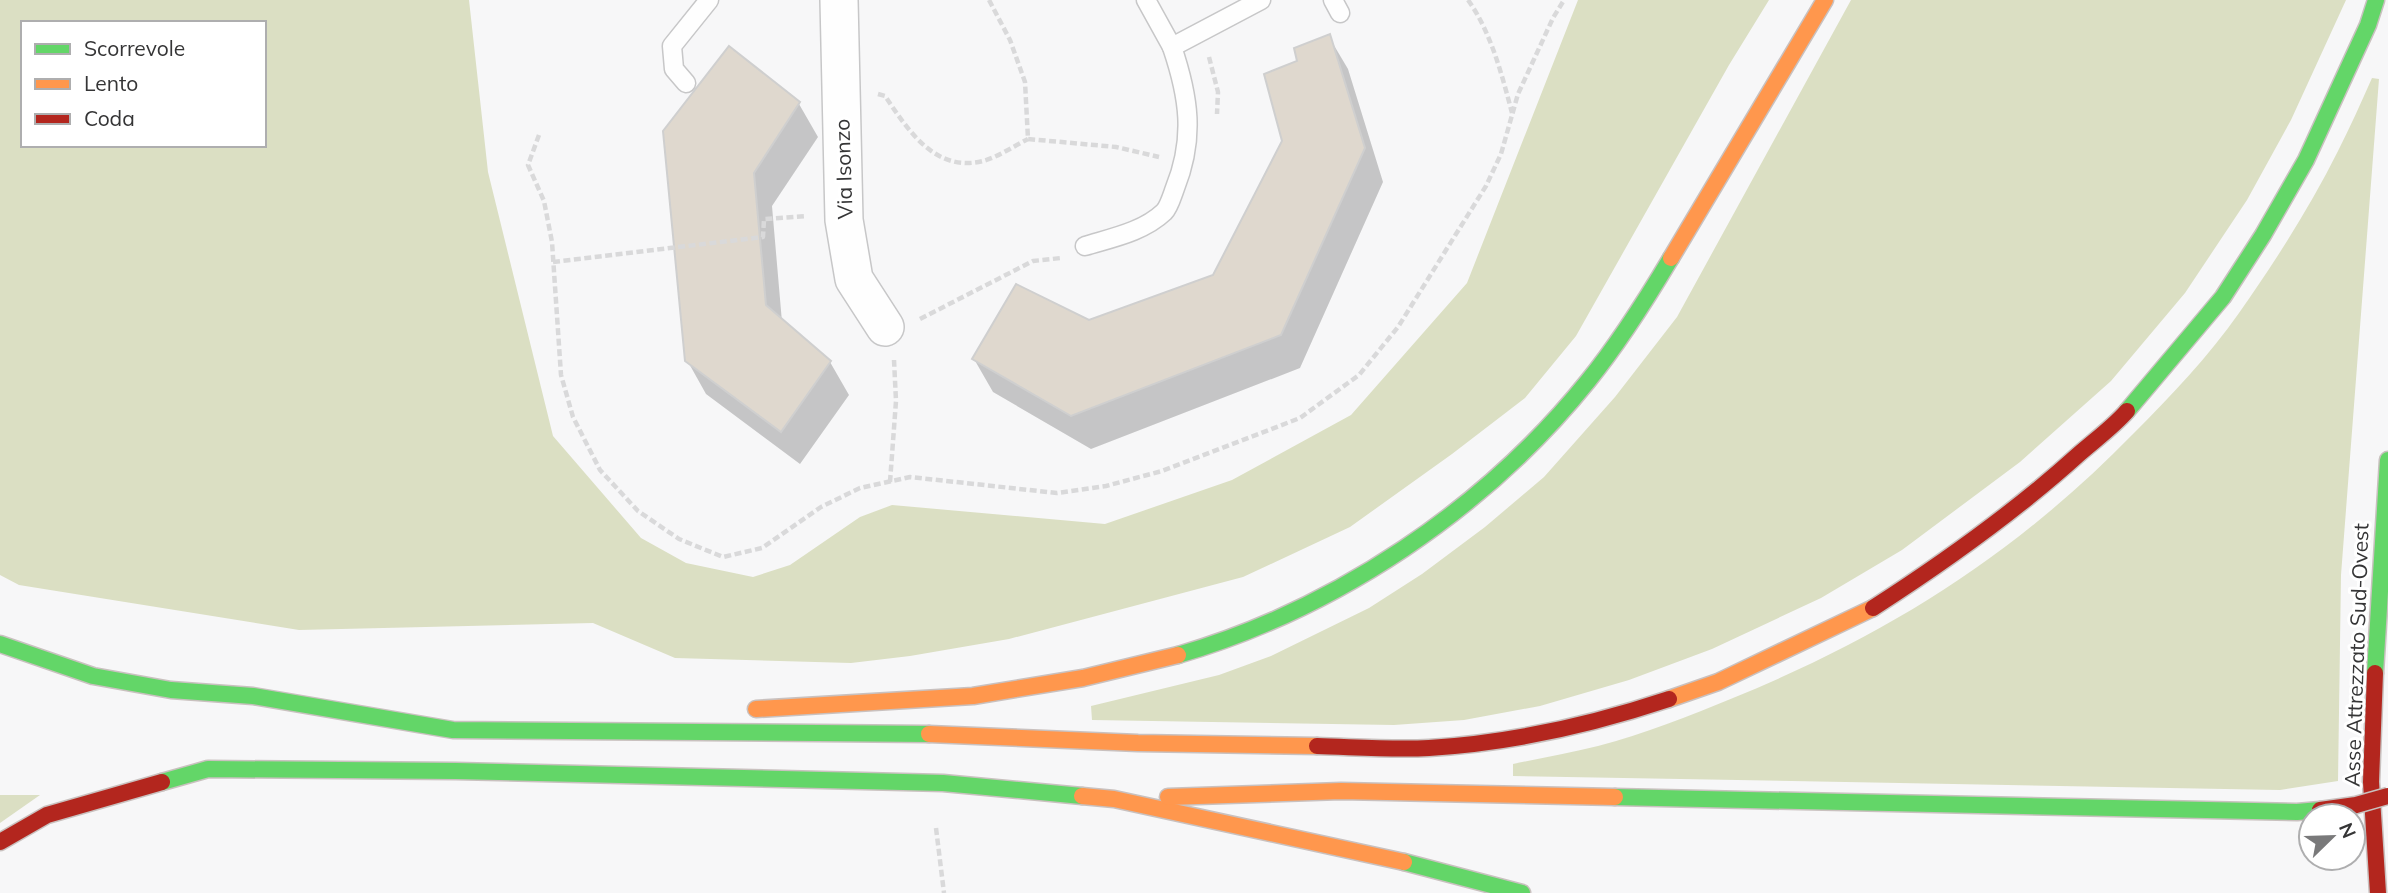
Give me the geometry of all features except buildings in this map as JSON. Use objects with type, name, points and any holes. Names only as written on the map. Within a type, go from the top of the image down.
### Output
[{"type":"highway","points":[[746,710],[788,706],[925,702],[1001,693],[1130,668],[1213,644],[1287,614],[1353,580],[1416,541],[1469,501],[1527,449],[1572,402],[1612,351],[1651,292],[1825,0]]},
{"type":"highway","points":[[0,644],[93,676],[171,690],[253,696],[453,730],[904,733],[1138,743],[1427,748],[1486,743],[1562,730],[1636,710],[1718,682],[1873,608],[1942,564],[2001,520],[2124,414],[2223,297],[2263,235],[2306,160],[2368,25],[2376,0]]},
{"type":"highway","name":"Asse Attrezzato Sud-Ovest","points":[[2378,893],[2371,782],[2372,717],[2388,460]]},
{"type":"highway","points":[[552,730],[691,716]]},
{"type":"highway","points":[[0,842],[47,815],[208,769],[456,771],[943,783],[1114,799],[1402,862],[1522,893]]},
{"type":"highway","points":[[1114,799],[1341,791],[2269,811],[2320,810],[2356,805],[2388,796]]},
{"type":"street","name":"Via Isonzo","points":[[839,0],[844,220],[854,279],[897,326]]},
{"type":"lane","points":[[686,83],[674,69],[672,46],[709,0]]},
{"type":"lane","points":[[1085,246],[1141,228],[1166,211],[1180,176],[1189,130],[1185,85],[1172,47],[1146,0]]},
{"type":"lane","points":[[1172,47],[1261,0]]},
{"type":"path","points":[[989,0],[1010,40],[1025,82],[1028,139]]},
{"type":"path","points":[[1468,0],[1478,14],[1503,79],[1513,114]]},
{"type":"path","points":[[539,135],[528,165],[544,201],[553,262],[561,375],[573,417],[600,470],[638,511],[679,539],[723,557],[762,548],[821,507],[860,488],[909,477],[1057,493],[1106,486],[1162,471],[1300,418],[1359,375],[1398,327],[1486,186],[1500,154],[1518,94],[1564,0]]},
{"type":"path","points":[[1199,32],[1218,92],[1217,116]]},
{"type":"path","points":[[841,88],[863,89],[885,96],[909,132],[932,152],[954,163],[984,161],[1028,139],[1116,147],[1182,162]]},
{"type":"path","points":[[553,262],[763,237],[764,219],[811,215]]},
{"type":"path","points":[[897,326],[1033,261],[1058,257],[1070,260]]},
{"type":"path","points":[[936,828],[944,893]]},
{"type":"green space","points":[[0,0],[469,0],[488,172],[553,436],[641,538],[686,563],[753,577],[790,565],[860,517],[892,505],[1105,524],[1232,480],[1351,415],[1467,283],[1578,0],[1769,0],[1729,65],[1576,336],[1525,398],[1350,527],[1243,577],[1009,639],[851,663],[675,658],[593,623],[299,630],[19,585],[0,575]]},
{"type":"green space","points":[[1851,0],[2346,0],[2291,120],[2247,200],[2185,293],[2111,381],[2020,462],[1902,550],[1821,598],[1712,649],[1629,680],[1540,706],[1464,720],[1394,725],[1092,720],[1091,706],[1219,675],[1271,656],[1369,608],[1422,574],[1485,527],[1544,477],[1615,397],[1677,317]]},
{"type":"green space","points":[[2372,78],[2379,79],[2341,575],[2338,781],[2280,790],[1513,776],[1513,764],[1598,746],[1683,718],[1844,647],[1947,587],[1996,554],[2043,517],[2089,477],[2147,420],[2189,376],[2227,329],[2279,254],[2316,193]]},
{"type":"green space","points":[[0,795],[40,795],[0,823]]},
{"type":"traffic: fast","points":[[2127,411],[2223,297],[2263,235],[2306,160],[2368,25],[2376,0]]},
{"type":"traffic: fast","points":[[1178,655],[1237,635],[1294,611],[1350,582],[1404,549],[1455,512],[1547,428],[1588,381],[1632,321],[1671,258]]},
{"type":"traffic: fast","points":[[2375,673],[2388,460]]},
{"type":"traffic: fast","points":[[0,644],[93,676],[171,690],[253,696],[453,730],[929,734]]},
{"type":"traffic: fast","points":[[162,782],[208,769],[456,771],[943,783],[1082,796]]},
{"type":"traffic: fast","points":[[1615,797],[2297,812]]},
{"type":"traffic: fast","points":[[1404,862],[1522,893]]},
{"type":"traffic: slow","points":[[1671,258],[1825,0]]},
{"type":"traffic: slow","points":[[1669,699],[1718,682],[1873,608]]},
{"type":"traffic: slow","points":[[756,709],[973,696],[1083,678],[1178,655]]},
{"type":"traffic: slow","points":[[929,734],[1138,743],[1317,746]]},
{"type":"traffic: slow","points":[[1168,797],[1341,791],[1615,797]]},
{"type":"traffic: slow","points":[[1082,796],[1114,799],[1404,862]]},
{"type":"traffic: jam","points":[[1873,608],[2005,516],[2127,411]]},
{"type":"traffic: jam","points":[[2375,673],[2371,782],[2378,893]]},
{"type":"traffic: jam","points":[[1317,746],[1415,749],[1490,742],[1580,725],[1669,699]]},
{"type":"traffic: jam","points":[[0,842],[47,815],[162,782]]},
{"type":"traffic: jam","points":[[2367,802],[2388,796]]}]
